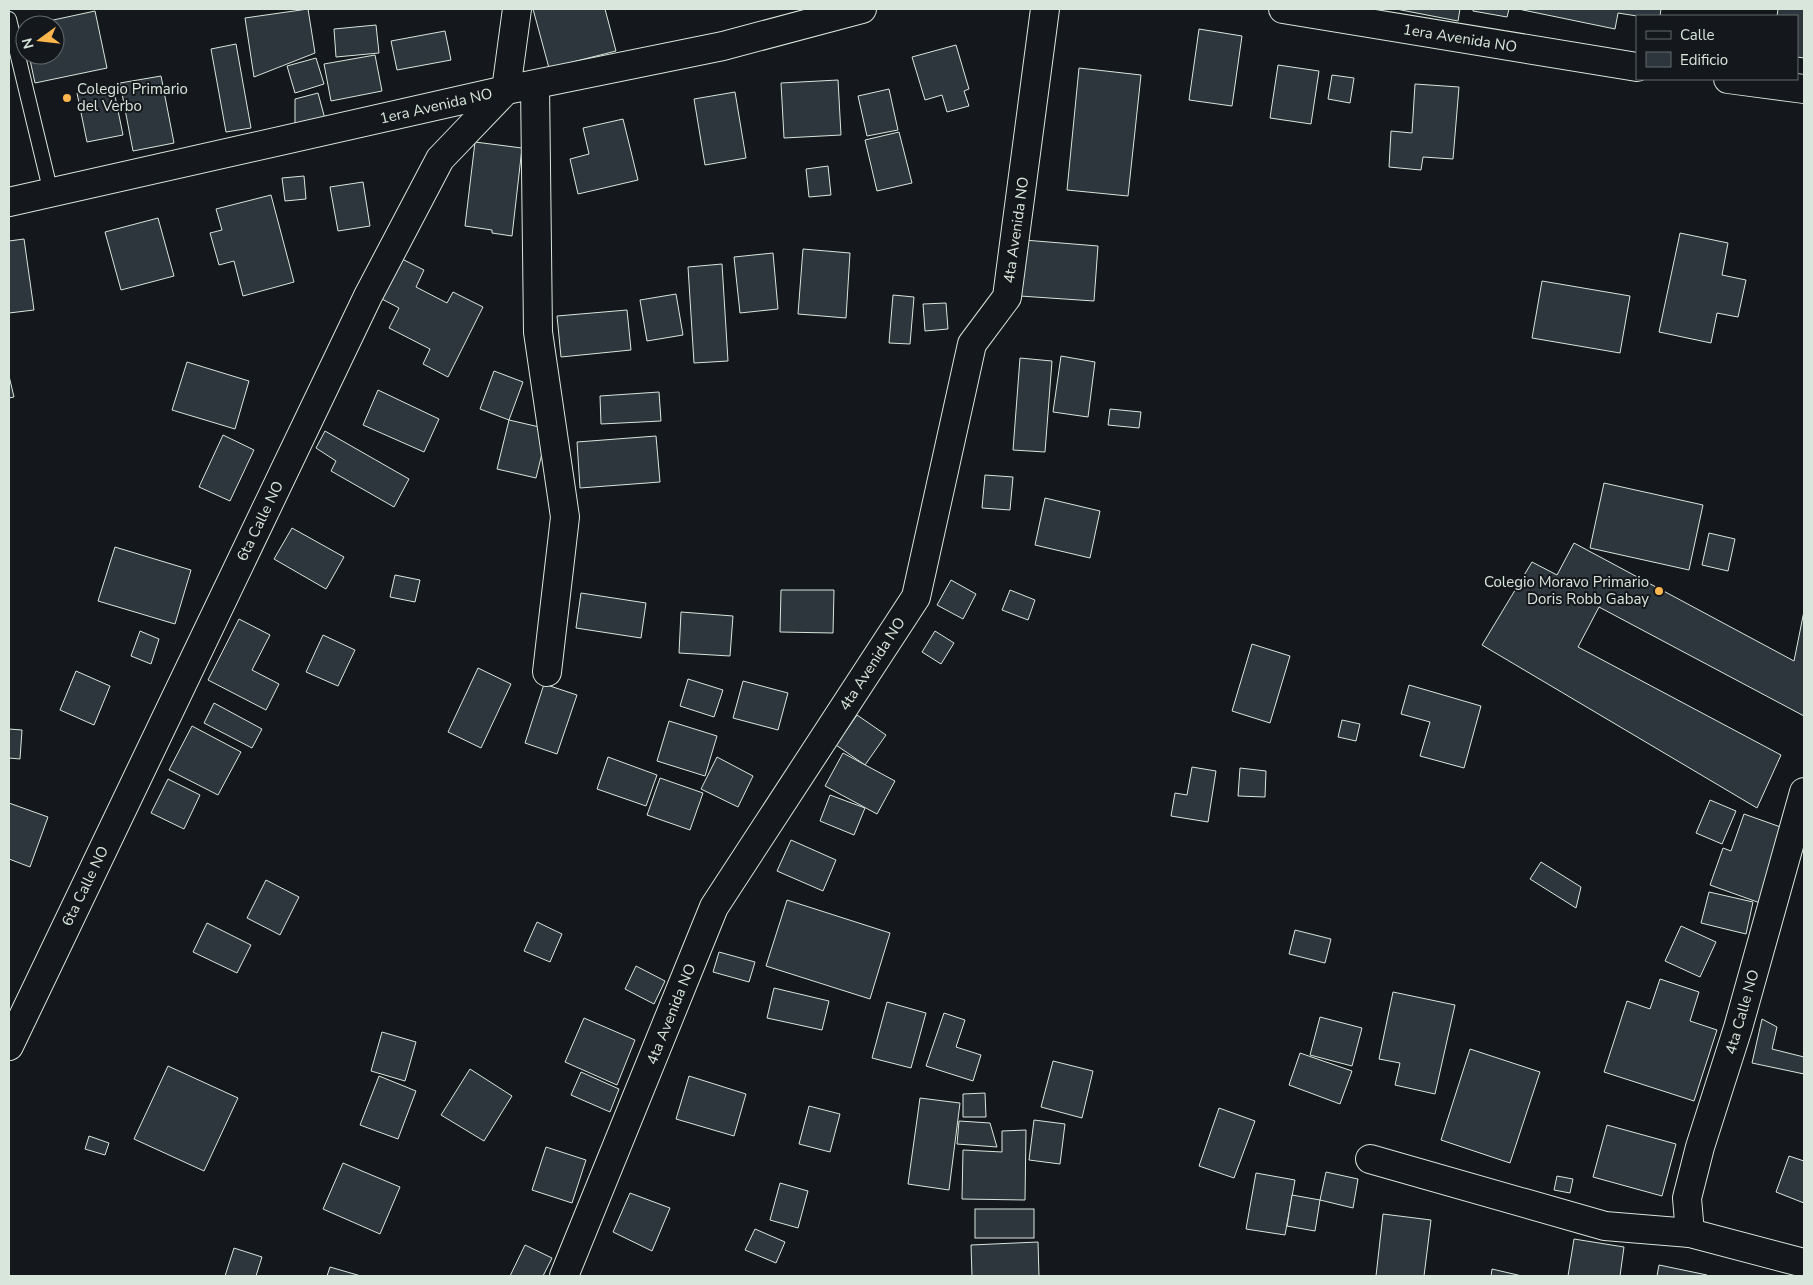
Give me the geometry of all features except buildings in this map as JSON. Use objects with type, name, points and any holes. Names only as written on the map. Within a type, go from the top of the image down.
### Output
[{"type":"street","points":[[506,90],[518,9]]},
{"type":"street","name":"1era Avenida NO","points":[[9,202],[506,90],[723,46],[862,9]]},
{"type":"street","name":"4ta Avenida NO","points":[[564,1276],[714,907],[916,597],[972,344],[1007,297],[1045,9]]},
{"type":"street","name":"1era Avenida NO","points":[[1283,9],[1636,67]]},
{"type":"street","points":[[1736,80],[1804,89]]},
{"type":"street","points":[[535,85],[538,332],[565,517],[547,672]]},
{"type":"street","name":"6ta Calle NO","points":[[9,1046],[368,296],[440,159],[506,90]]},
{"type":"street","name":"4ta Calle NO","points":[[1690,1232],[1690,1213],[1687,1198],[1698,1155],[1738,1028],[1804,792]]},
{"type":"street","points":[[1370,1159],[1605,1226],[1690,1232],[1804,1263]]},
{"type":"lane","points":[[9,19],[51,193]]},
{"type":"place","name":"Colegio Primario del Verbo","points":[[67,98]]},
{"type":"place","name":"Colegio Moravo Primario Doris Robb Gabay","points":[[1659,591]]}]
